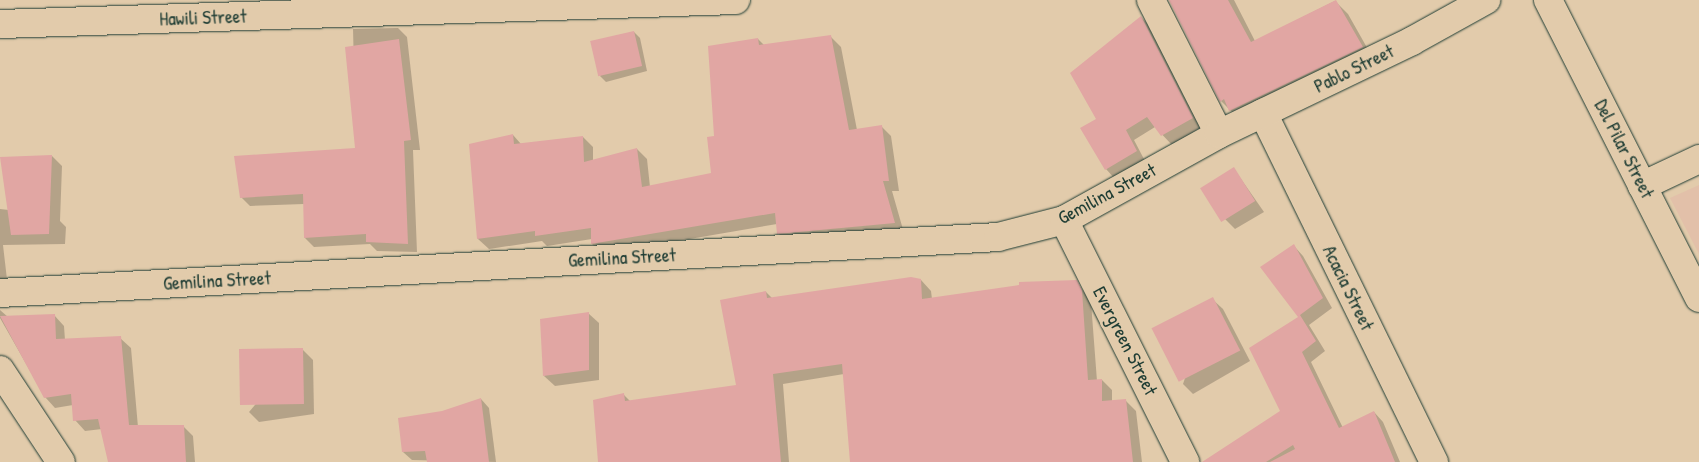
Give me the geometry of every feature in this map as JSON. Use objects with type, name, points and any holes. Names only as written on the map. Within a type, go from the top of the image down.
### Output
[{"type":"street","name":"Hawili Street","points":[[0,24],[736,0]]},
{"type":"street","points":[[1151,0],[1219,134]]},
{"type":"street","name":"Pablo Street","points":[[1219,134],[1412,41],[1486,0]]},
{"type":"street","name":"Del Pilar Street","points":[[1548,0],[1699,298]]},
{"type":"street","name":"Acacia Street","points":[[1263,113],[1434,462]]},
{"type":"street","name":"Gemilina Street","points":[[0,293],[998,237],[1064,220],[1219,134]]},
{"type":"street","points":[[1642,186],[1699,159]]},
{"type":"street","name":"Evergreen Street","points":[[1064,220],[1186,462]]},
{"type":"street","points":[[0,370],[60,462]]},
{"type":"shaded area","points":[[1699,185],[1699,254],[1670,198]]},
{"type":"building","points":[[1169,0],[1228,0],[1251,42],[1336,0],[1363,47],[1229,111],[1224,99],[1220,102]]},
{"type":"building","points":[[1141,16],[1193,118],[1161,136],[1147,117],[1126,130],[1137,151],[1105,170],[1080,128],[1096,119],[1070,73]]},
{"type":"building","points":[[634,31],[642,66],[598,76],[590,41]]},
{"type":"building","points":[[831,35],[849,130],[882,125],[889,181],[883,181],[895,223],[777,234],[775,213],[591,244],[591,228],[535,236],[535,231],[477,239],[469,144],[513,134],[514,144],[583,136],[584,162],[637,148],[642,187],[711,173],[707,137],[714,136],[708,46],[758,38],[759,45]]},
{"type":"building","points":[[399,39],[411,140],[404,141],[408,244],[366,242],[366,234],[304,238],[303,194],[240,198],[234,156],[355,148],[345,47]]},
{"type":"building","points":[[52,155],[49,234],[11,235],[0,157]]},
{"type":"building","points":[[1234,167],[1255,201],[1221,222],[1200,188]]},
{"type":"building","points":[[1294,244],[1323,298],[1300,315],[1316,341],[1302,352],[1339,428],[1374,411],[1395,462],[1270,462],[1295,449],[1293,445],[1266,462],[1202,462],[1280,411],[1249,348],[1298,317],[1260,267]]},
{"type":"building","points":[[911,277],[921,279],[922,299],[1019,285],[1019,282],[1077,280],[1082,290],[1088,380],[1102,379],[1102,401],[1126,399],[1133,462],[850,462],[842,364],[773,374],[781,462],[598,462],[593,400],[624,393],[625,401],[736,385],[720,300],[766,291],[767,298]]},
{"type":"building","points":[[1213,297],[1240,350],[1179,382],[1152,328]]},
{"type":"building","points":[[589,312],[589,370],[543,376],[540,319]]},
{"type":"building","points":[[55,314],[56,339],[121,336],[129,425],[184,425],[186,462],[108,462],[98,419],[73,421],[71,394],[44,398],[0,316]]},
{"type":"building","points":[[303,348],[304,404],[240,405],[239,349]]},
{"type":"building","points":[[481,398],[489,462],[427,462],[425,451],[402,452],[398,418],[442,411]]}]
